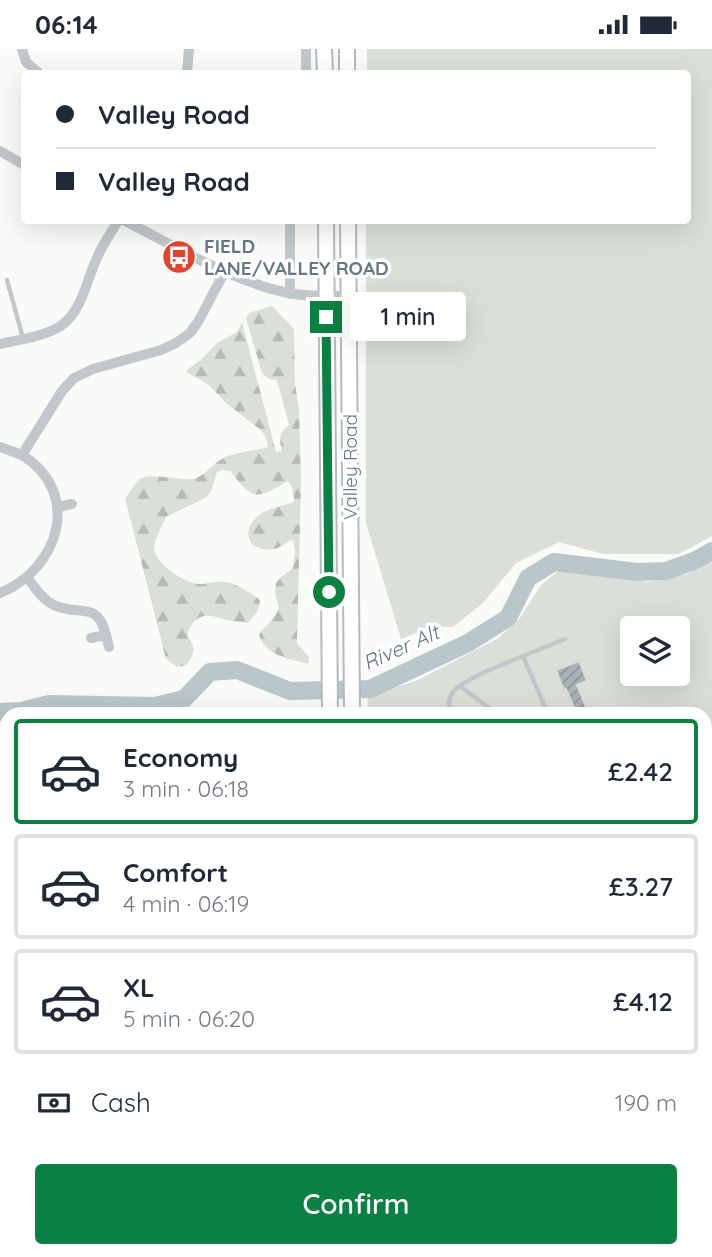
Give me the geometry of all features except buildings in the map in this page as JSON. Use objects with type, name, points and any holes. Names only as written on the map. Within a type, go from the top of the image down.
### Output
[{"type":"main road","points":[[324,49],[325,70]]},
{"type":"main road","points":[[347,49],[348,70]]},
{"type":"main road","name":"Valley Road","points":[[326,224],[330,707]]},
{"type":"main road","name":"Valley Road","points":[[348,224],[352,707]]},
{"type":"street","points":[[22,49],[26,62],[36,70]]},
{"type":"street","points":[[187,70],[189,49]]},
{"type":"street","points":[[306,49],[306,70]]},
{"type":"street","points":[[0,151],[21,163]]},
{"type":"street","points":[[0,344],[56,328],[69,317],[77,307],[99,254],[116,224]]},
{"type":"street","points":[[131,224],[225,271],[263,286],[290,294],[349,296]]},
{"type":"street","points":[[290,224],[290,294]]},
{"type":"street","points":[[22,455],[62,390],[74,379],[93,369],[161,350],[190,333],[225,271]]},
{"type":"street","points":[[0,447],[22,455],[40,468],[52,487],[57,507],[56,531],[43,561],[27,577],[0,593]]},
{"type":"street","points":[[57,507],[72,504]]},
{"type":"street","points":[[27,577],[40,595],[53,604],[95,614],[102,622],[109,647]]},
{"type":"street","points":[[91,638],[106,635]]},
{"type":"lane","points":[[7,280],[23,338]]},
{"type":"lane","points":[[450,707],[451,695],[460,686],[565,639]]},
{"type":"lane","points":[[523,656],[545,707]]},
{"type":"lane","points":[[460,686],[488,707]]},
{"type":"green space","points":[[367,49],[712,49],[712,536],[679,554],[603,554],[559,542],[516,563],[483,603],[453,627],[431,627],[401,639],[366,523],[366,224],[691,224],[691,70],[367,70]]},
{"type":"green space","points":[[272,306],[294,329],[301,481],[297,643],[309,657],[309,664],[273,652],[262,642],[259,635],[278,610],[276,584],[293,568],[293,540],[277,548],[266,549],[253,545],[248,535],[252,522],[258,516],[294,502],[291,486],[288,481],[268,492],[256,494],[245,488],[230,471],[223,470],[217,472],[207,497],[166,517],[155,540],[155,553],[164,565],[186,580],[199,584],[219,581],[230,583],[260,600],[260,604],[248,623],[211,616],[197,619],[188,633],[193,647],[192,655],[186,665],[177,667],[166,659],[125,498],[143,477],[193,479],[226,457],[268,447],[262,431],[227,404],[209,385],[186,372],[217,343],[237,332],[242,322],[276,452],[282,451],[281,437],[283,430],[289,425],[277,380],[269,379],[262,373],[246,318],[249,313]]},
{"type":"green space","points":[[712,560],[712,707],[367,707],[368,695],[416,681],[497,639],[520,618],[541,585],[561,569],[648,582],[688,574]]},
{"type":"waterway","name":"River Alt","points":[[37,707],[49,704],[155,706],[184,699],[210,672],[237,670],[290,691],[370,689],[468,643],[508,618],[528,578],[554,562],[637,572],[666,571],[712,551]]},
{"type":"place","name":"FIELD LANE/VALLEY ROAD","points":[[179,257]]},
{"type":"route","points":[[326,317],[329,592]]}]
